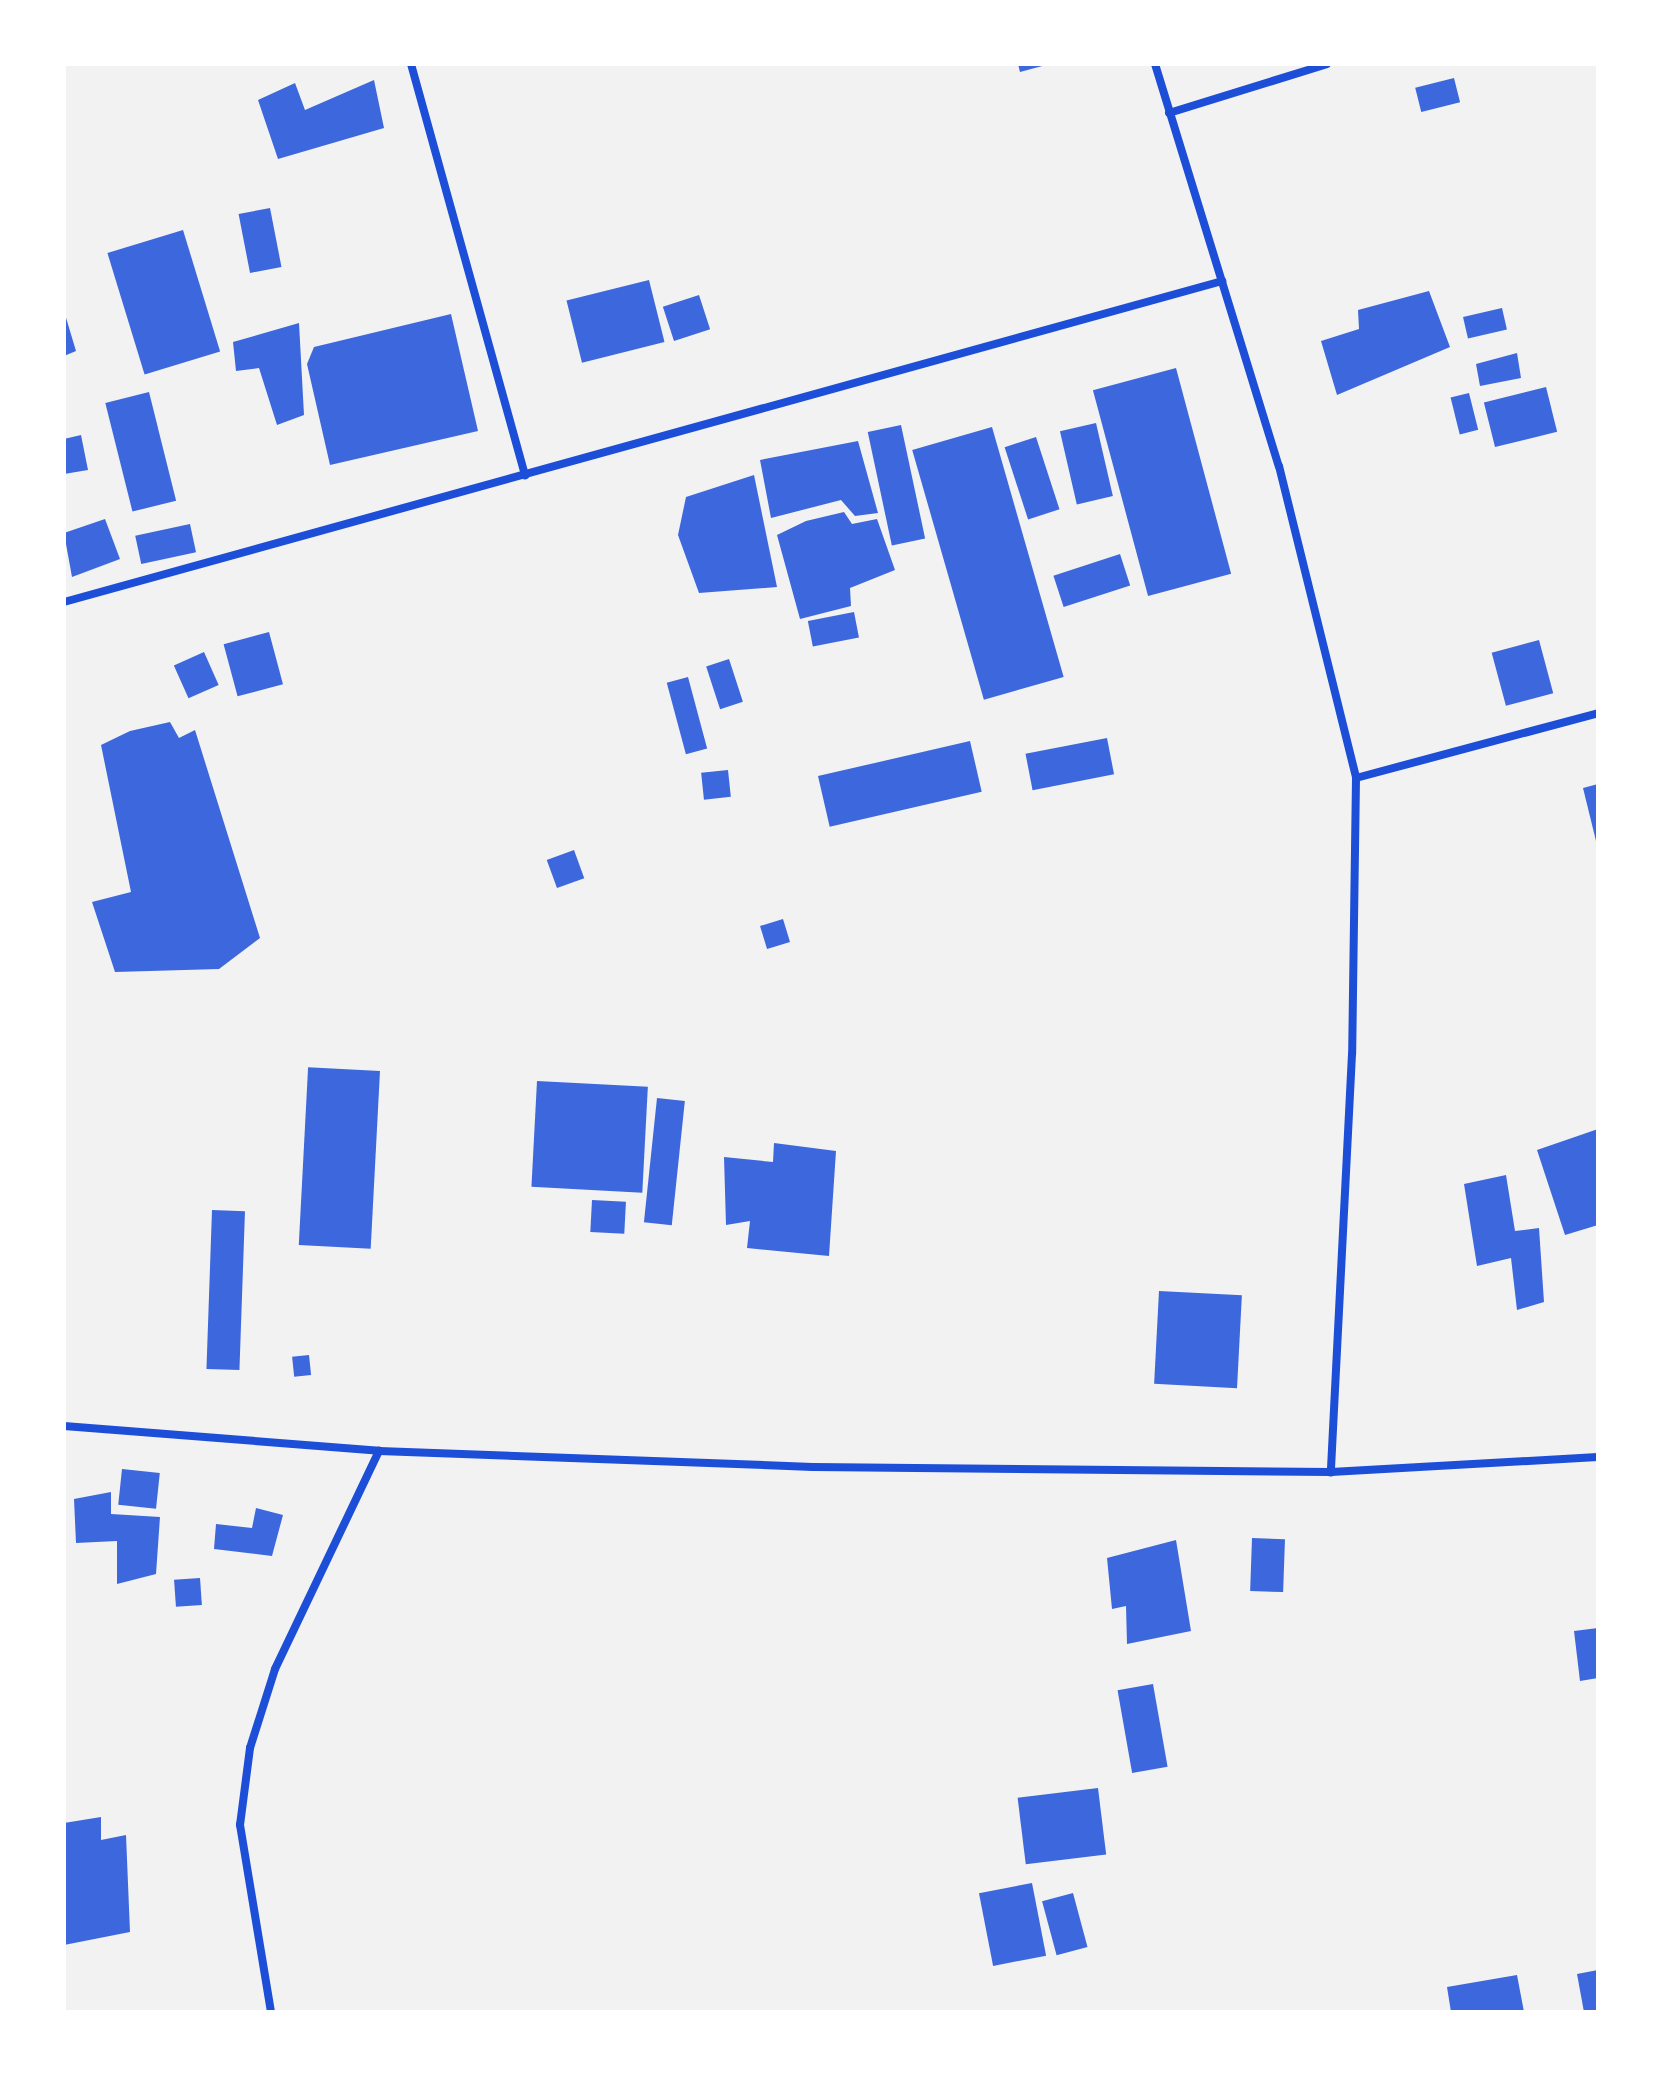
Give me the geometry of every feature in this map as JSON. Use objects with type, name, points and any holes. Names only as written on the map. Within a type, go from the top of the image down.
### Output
[{"type":"street","points":[[411,64],[525,476]]},
{"type":"street","points":[[1155,64],[1279,466],[1356,778],[1352,1054],[1331,1472]]},
{"type":"street","points":[[1169,113],[1327,64]]},
{"type":"street","points":[[64,602],[1222,281]]},
{"type":"street","points":[[1356,778],[1598,713]]},
{"type":"street","points":[[64,1426],[379,1451],[813,1467],[1331,1472],[1598,1457]]},
{"type":"street","points":[[271,2012],[240,1825],[250,1748],[275,1669],[379,1451]]},
{"type":"building","points":[[1018,64],[1046,64],[1046,65],[1020,72]]},
{"type":"building","points":[[1454,78],[1460,102],[1421,112],[1415,88]]},
{"type":"building","points":[[374,80],[384,128],[278,159],[258,100],[295,83],[305,110]]},
{"type":"building","points":[[270,208],[281,267],[250,273],[239,214]]},
{"type":"building","points":[[183,230],[220,351],[145,375],[107,253]]},
{"type":"building","points":[[649,280],[664,342],[582,363],[567,301]]},
{"type":"building","points":[[1429,291],[1450,347],[1337,395],[1321,341],[1359,329],[1358,310]]},
{"type":"building","points":[[699,295],[710,329],[674,341],[663,307]]},
{"type":"building","points":[[1502,308],[1507,329],[1468,338],[1463,317]]},
{"type":"building","points":[[64,311],[76,351],[64,356]]},
{"type":"building","points":[[451,314],[478,431],[330,465],[307,364],[314,347]]},
{"type":"building","points":[[299,323],[304,415],[277,425],[259,368],[236,371],[233,342]]},
{"type":"building","points":[[1517,353],[1521,378],[1480,386],[1476,364]]},
{"type":"building","points":[[1176,368],[1231,574],[1148,596],[1093,390]]},
{"type":"building","points":[[1546,387],[1557,432],[1495,447],[1484,402]]},
{"type":"building","points":[[149,392],[176,501],[132,512],[105,403]]},
{"type":"building","points":[[1469,393],[1478,430],[1460,434],[1451,398]]},
{"type":"building","points":[[1096,423],[1113,496],[1077,504],[1060,431]]},
{"type":"building","points":[[901,425],[925,538],[892,546],[868,432]]},
{"type":"building","points":[[992,427],[1064,677],[984,700],[912,450]]},
{"type":"building","points":[[81,435],[88,470],[64,474],[64,439]]},
{"type":"building","points":[[1036,437],[1059,509],[1028,519],[1005,447]]},
{"type":"building","points":[[858,441],[878,513],[855,516],[841,500],[771,518],[760,460]]},
{"type":"building","points":[[754,475],[777,587],[699,593],[678,535],[686,497]]},
{"type":"building","points":[[844,512],[852,524],[877,519],[895,570],[850,588],[851,606],[800,619],[777,535],[806,521]]},
{"type":"building","points":[[105,519],[120,559],[72,577],[64,533]]},
{"type":"building","points":[[190,524],[196,552],[141,564],[135,536]]},
{"type":"building","points":[[1120,554],[1130,585],[1064,607],[1053,576]]},
{"type":"building","points":[[854,612],[859,638],[813,646],[808,621]]},
{"type":"building","points":[[269,632],[283,684],[238,696],[224,644]]},
{"type":"building","points":[[1539,640],[1553,693],[1506,706],[1492,653]]},
{"type":"building","points":[[204,652],[219,685],[188,698],[174,665]]},
{"type":"building","points":[[729,659],[743,702],[720,709],[706,666]]},
{"type":"building","points":[[688,677],[707,748],[686,754],[667,683]]},
{"type":"building","points":[[170,722],[179,738],[195,730],[260,938],[219,969],[115,972],[92,902],[131,892],[101,745],[130,731]]},
{"type":"building","points":[[1107,738],[1114,774],[1033,790],[1026,754]]},
{"type":"building","points":[[970,741],[982,792],[830,827],[818,776]]},
{"type":"building","points":[[728,770],[731,797],[704,800],[701,773]]},
{"type":"building","points":[[1598,784],[1598,845],[1597,845],[1583,788]]},
{"type":"building","points":[[574,850],[584,878],[557,888],[547,860]]},
{"type":"building","points":[[783,919],[790,942],[767,949],[760,926]]},
{"type":"building","points":[[308,1067],[380,1071],[371,1249],[299,1245]]},
{"type":"building","points":[[537,1081],[648,1087],[642,1193],[531,1187]]},
{"type":"building","points":[[657,1098],[685,1101],[672,1225],[644,1222]]},
{"type":"building","points":[[1598,1129],[1598,1225],[1565,1235],[1537,1150]]},
{"type":"building","points":[[774,1143],[836,1151],[829,1256],[747,1248],[750,1221],[726,1225],[724,1157],[773,1162]]},
{"type":"building","points":[[1506,1175],[1515,1231],[1539,1228],[1544,1302],[1517,1310],[1511,1258],[1477,1266],[1464,1184]]},
{"type":"building","points":[[592,1200],[626,1202],[624,1234],[590,1232]]},
{"type":"building","points":[[212,1210],[245,1211],[239,1370],[206,1369]]},
{"type":"building","points":[[1159,1291],[1242,1295],[1237,1388],[1154,1384]]},
{"type":"building","points":[[309,1355],[311,1375],[294,1377],[292,1357]]},
{"type":"building","points":[[122,1469],[160,1473],[156,1509],[118,1505]]},
{"type":"building","points":[[111,1492],[111,1514],[160,1517],[156,1574],[117,1584],[117,1541],[76,1543],[74,1499]]},
{"type":"building","points":[[256,1508],[283,1515],[272,1556],[214,1549],[216,1524],[252,1528]]},
{"type":"building","points":[[1252,1538],[1285,1539],[1283,1592],[1250,1591]]},
{"type":"building","points":[[1176,1540],[1191,1631],[1127,1644],[1126,1606],[1112,1609],[1107,1558]]},
{"type":"building","points":[[200,1578],[202,1605],[176,1607],[174,1580]]},
{"type":"building","points":[[1598,1628],[1598,1678],[1580,1681],[1574,1631]]},
{"type":"building","points":[[1153,1684],[1168,1767],[1132,1773],[1118,1690]]},
{"type":"building","points":[[1098,1788],[1106,1855],[1026,1864],[1018,1798]]},
{"type":"building","points":[[101,1817],[101,1840],[126,1835],[130,1932],[64,1945],[64,1823]]},
{"type":"building","points":[[1032,1883],[1046,1956],[993,1966],[979,1893]]},
{"type":"building","points":[[1073,1893],[1087,1947],[1057,1955],[1042,1901]]},
{"type":"building","points":[[1598,1970],[1598,2012],[1584,2012],[1577,1974]]},
{"type":"building","points":[[1517,1975],[1524,2012],[1451,2012],[1447,1987]]}]
